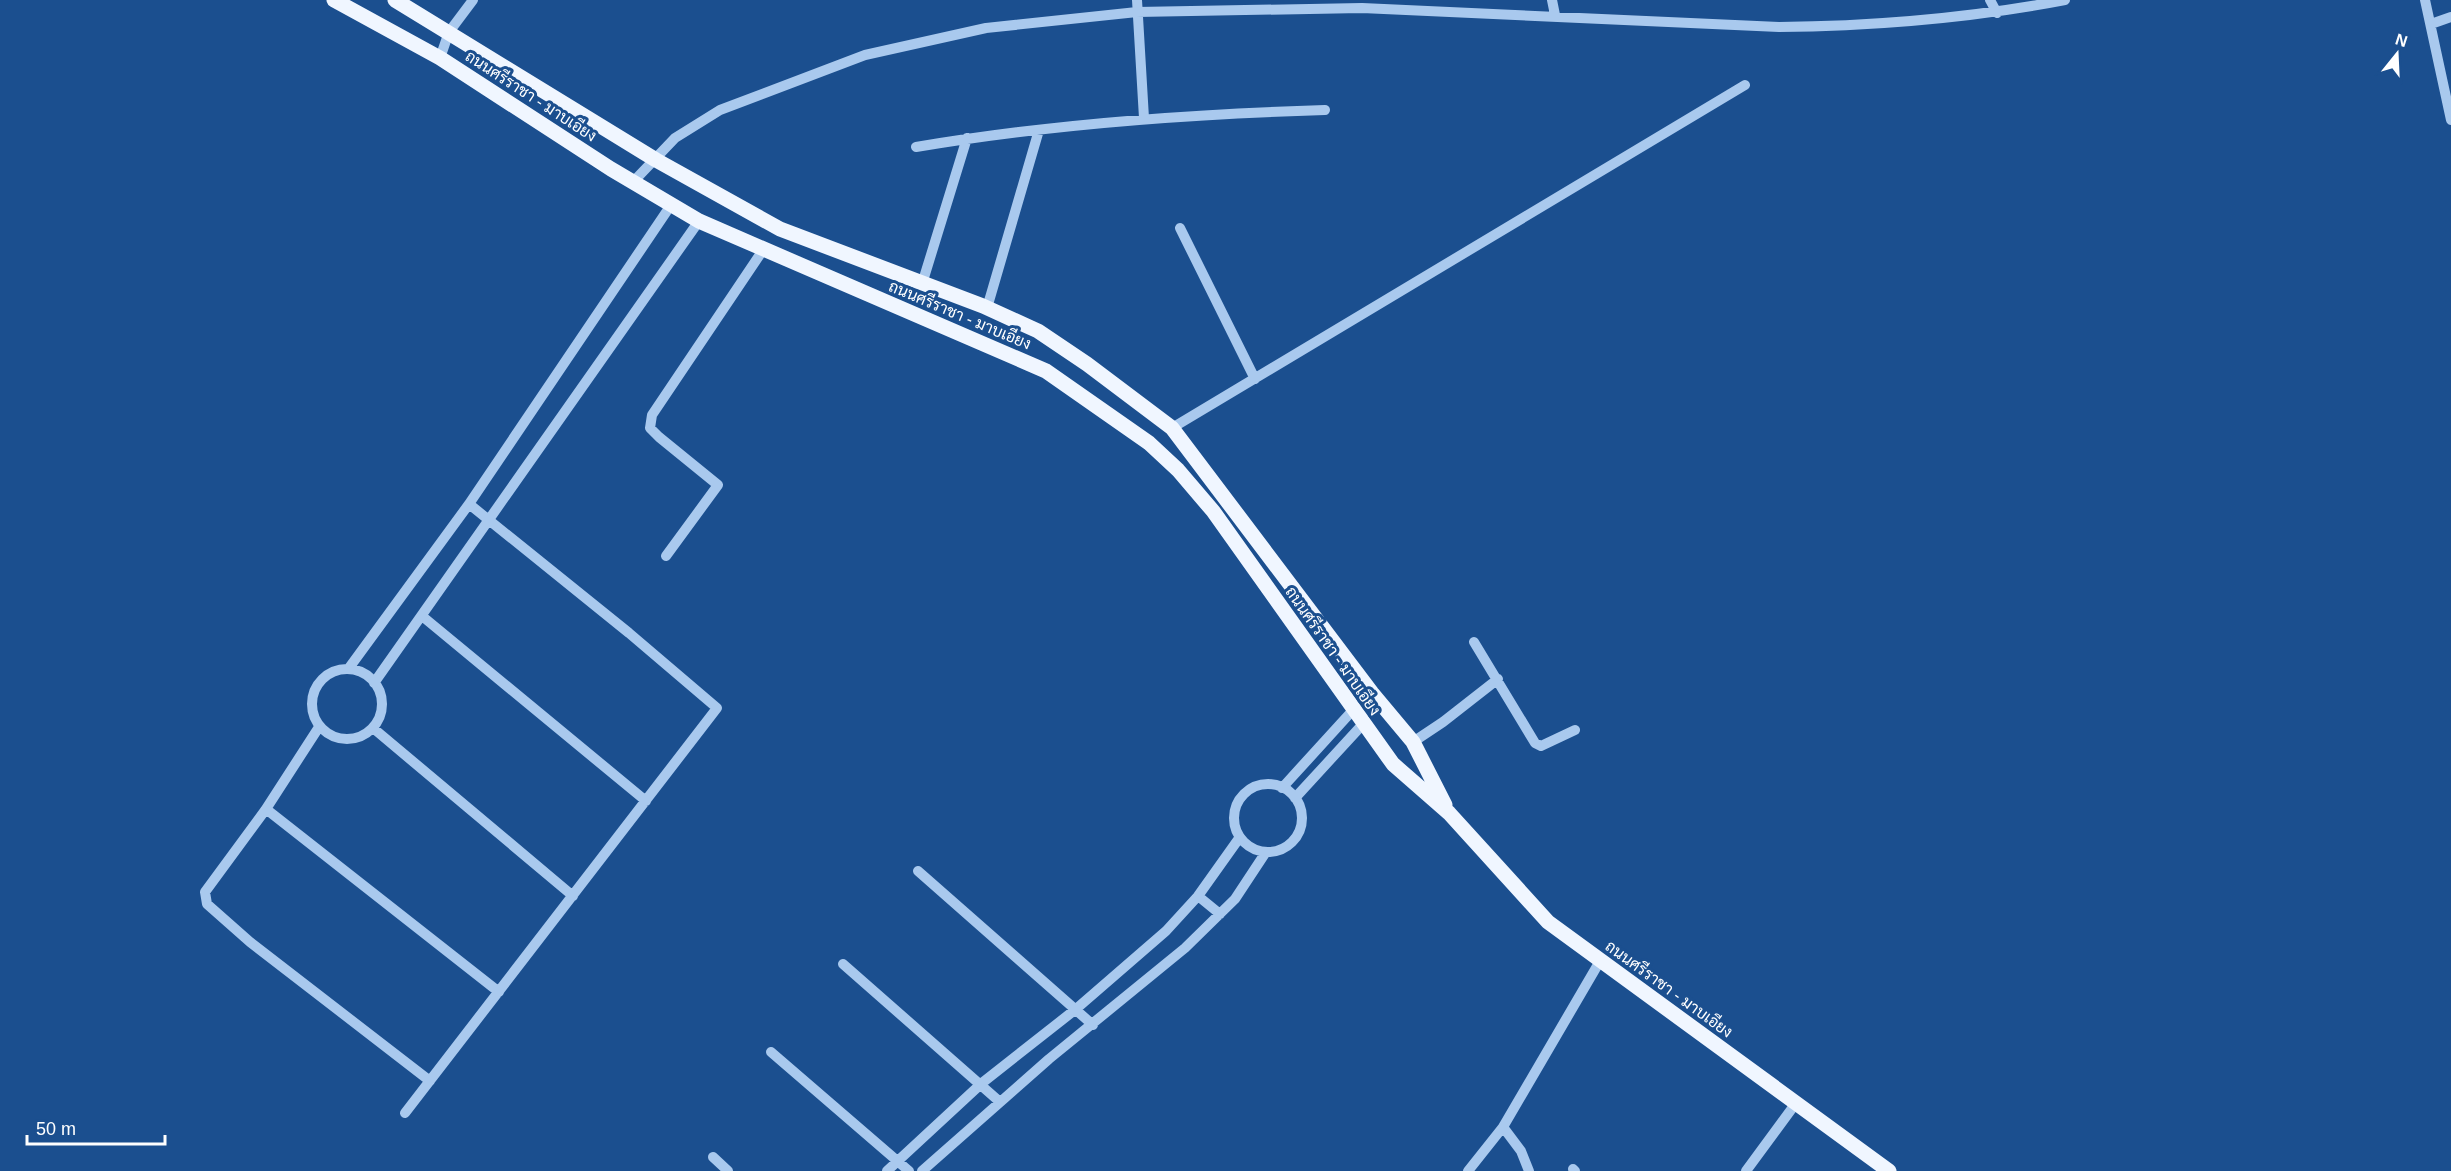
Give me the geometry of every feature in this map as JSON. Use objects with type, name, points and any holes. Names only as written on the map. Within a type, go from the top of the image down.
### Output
[{"type":"main road","name":"ถนนศรีราชา - มาบเอียง","points":[[334,0],[440,58],[671,206],[763,250],[1046,371],[1149,444],[1178,470],[1214,511],[1362,724],[1393,764],[1449,813],[1548,922],[1889,1171]]},
{"type":"main road","name":"ถนนศรีราชา - มาบเอียง","points":[[394,0],[450,32],[656,160],[780,229],[987,308],[1031,328],[1059,344],[1172,428],[1372,693],[1413,742],[1449,813]]},
{"type":"main road","points":[[1353,710],[1372,693]]},
{"type":"main road","points":[[1362,724],[1383,706]]},
{"type":"street","points":[[440,58],[450,32],[473,0]]},
{"type":"street","points":[[1137,0],[1144,118]]},
{"type":"street","points":[[1552,0],[1555,15]]},
{"type":"street","points":[[1990,0],[1997,13]]},
{"type":"street","points":[[633,182],[675,138],[720,110],[865,55],[986,28],[1137,12],[1362,8],[1779,27],[1843,26],[1997,13],[2066,0]]},
{"type":"street","points":[[2425,0],[2451,120]]},
{"type":"street","points":[[2431,24],[2451,17]]},
{"type":"street","points":[[1172,428],[1745,85]]},
{"type":"street","points":[[916,147],[967,138],[1144,118],[1325,110]]},
{"type":"street","points":[[987,308],[1040,130]]},
{"type":"street","points":[[922,284],[967,138]]},
{"type":"street","points":[[349,668],[469,504],[671,206]]},
{"type":"street","points":[[374,683],[699,221]]},
{"type":"street","points":[[1180,228],[1255,379]]},
{"type":"street","points":[[666,556],[718,485],[658,437],[650,428],[652,415],[763,250]]},
{"type":"street","points":[[405,1113],[717,708],[469,504]]},
{"type":"street","points":[[422,616],[646,801]]},
{"type":"street","points":[[1474,642],[1538,745],[1575,730]]},
{"type":"street","points":[[349,668],[362,672],[374,683],[382,702],[381,714],[373,728],[360,737],[348,740],[328,735],[319,727],[311,705],[312,693],[326,675],[349,668]]},
{"type":"street","points":[[1413,742],[1498,679]]},
{"type":"street","points":[[1282,788],[1353,710]]},
{"type":"street","points":[[1295,798],[1362,724]]},
{"type":"street","points":[[319,727],[266,809],[204,892],[207,904],[250,942],[430,1081]]},
{"type":"street","points":[[373,728],[573,896]]},
{"type":"street","points":[[1266,784],[1282,788],[1295,798],[1301,809],[1300,829],[1287,846],[1266,852],[1256,850],[1240,837],[1234,818],[1240,799],[1256,786],[1266,784]]},
{"type":"street","points":[[266,809],[499,992]]},
{"type":"street","points":[[887,1171],[982,1083],[1076,1009],[1166,931],[1198,896],[1240,837]]},
{"type":"street","points":[[922,1171],[1000,1102],[1185,948],[1235,899],[1266,852]]},
{"type":"street","points":[[918,871],[1093,1025]]},
{"type":"street","points":[[1198,896],[1220,914]]},
{"type":"street","points":[[1468,1171],[1503,1127],[1600,961]]},
{"type":"street","points":[[843,963],[982,1083],[1000,1102]]},
{"type":"street","points":[[771,1052],[909,1171]]},
{"type":"street","points":[[1746,1171],[1796,1103]]},
{"type":"street","points":[[1503,1127],[1521,1151],[1528,1171]]},
{"type":"street","points":[[713,1157],[728,1171]]}]
